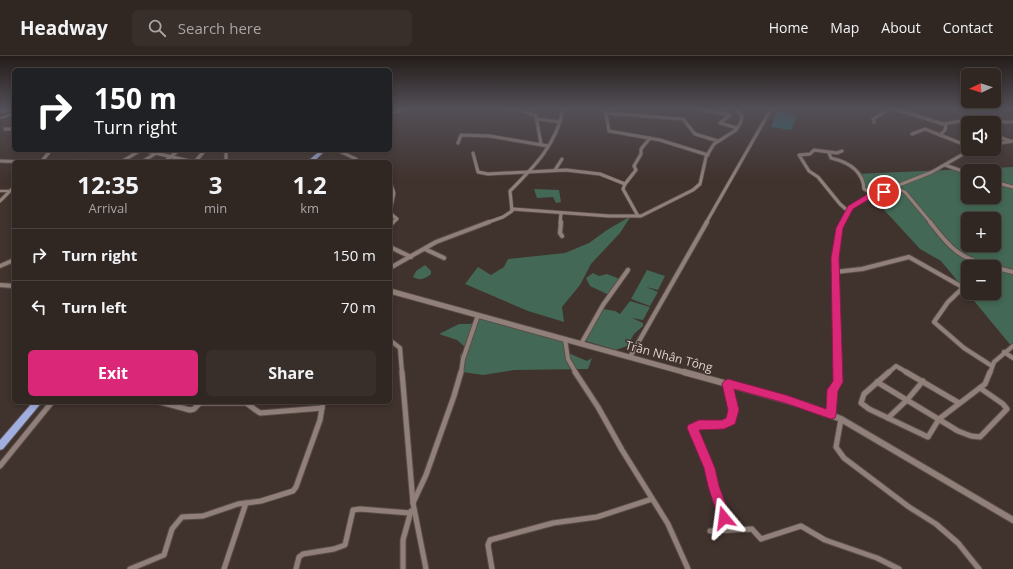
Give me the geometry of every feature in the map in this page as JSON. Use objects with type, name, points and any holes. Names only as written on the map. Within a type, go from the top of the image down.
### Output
[{"type":"highway","points":[[312,160],[322,152]]},
{"type":"highway","points":[[0,446],[36,404]]},
{"type":"main road","points":[[0,191],[12,189]]},
{"type":"main road","points":[[0,266],[12,261]]},
{"type":"street","points":[[539,133],[541,144]]},
{"type":"street","points":[[512,209],[510,191],[529,173],[543,156],[556,133]]},
{"type":"street","points":[[620,133],[650,138],[708,155]]},
{"type":"street","points":[[694,133],[718,141]]},
{"type":"street","points":[[392,267],[436,242],[503,217],[512,209],[609,216],[638,216],[658,209],[693,190],[700,184],[708,155],[714,144],[733,133]]},
{"type":"street","points":[[630,357],[757,133]]},
{"type":"street","points":[[935,133],[961,143]]},
{"type":"street","points":[[458,143],[461,135],[466,135],[490,136],[548,146]]},
{"type":"street","points":[[1001,137],[1012,141]]},
{"type":"street","points":[[638,216],[623,189],[636,170],[634,166],[641,154],[641,149],[650,138]]},
{"type":"street","points":[[1001,143],[1012,141]]},
{"type":"street","points":[[842,151],[838,153],[814,150],[810,154],[799,155],[809,171],[819,178],[840,204],[848,211]]},
{"type":"street","points":[[43,160],[49,152]]},
{"type":"street","points":[[124,160],[138,152]]},
{"type":"street","points":[[151,152],[185,160]]},
{"type":"street","points":[[167,160],[177,152]]},
{"type":"street","points":[[196,160],[204,152]]},
{"type":"street","points":[[341,152],[357,160]]},
{"type":"street","points":[[829,152],[831,158],[840,160],[859,172],[864,183],[864,190],[873,194]]},
{"type":"street","points":[[145,160],[156,153]]},
{"type":"street","points":[[473,153],[478,172],[488,174],[529,173],[555,170],[600,174],[625,184]]},
{"type":"street","points":[[831,415],[832,390],[838,382],[835,258],[840,228],[848,211],[850,208],[873,194],[894,190],[894,187],[915,180],[961,156]]},
{"type":"street","points":[[555,170],[562,159]]},
{"type":"street","points":[[0,161],[12,161]]},
{"type":"street","points":[[945,165],[961,171]]},
{"type":"street","points":[[1001,184],[1013,187]]},
{"type":"street","points":[[894,187],[905,192],[947,243],[956,251],[973,260]]},
{"type":"street","points":[[392,188],[394,193],[392,203]]},
{"type":"street","points":[[0,201],[12,190]]},
{"type":"street","points":[[561,213],[560,233],[562,236]]},
{"type":"street","points":[[392,214],[396,217],[397,220],[392,224]]},
{"type":"street","points":[[392,248],[411,257]]},
{"type":"street","points":[[425,249],[444,258]]},
{"type":"street","points":[[835,272],[848,271],[909,257],[961,286]]},
{"type":"street","points":[[1001,269],[1013,272]]},
{"type":"street","points":[[580,344],[603,305],[628,270]]},
{"type":"street","points":[[0,285],[12,286]]},
{"type":"street","points":[[961,291],[948,302],[934,321],[964,348],[992,366]]},
{"type":"street","name":"Trần Nhân Tông","points":[[392,292],[786,399],[831,415],[893,448],[1013,520]]},
{"type":"street","points":[[403,569],[404,540],[410,513],[426,476],[440,432],[454,396],[460,377],[462,359],[478,315]]},
{"type":"street","points":[[565,339],[568,359],[571,366],[598,407],[652,499],[671,532],[688,569]]},
{"type":"street","points":[[392,342],[400,348],[413,504],[426,569]]},
{"type":"street","points":[[959,403],[896,366],[864,394],[861,403],[864,407],[927,437],[939,419],[985,384],[992,366],[1004,352],[1013,346]]},
{"type":"street","points":[[1004,352],[1013,358]]},
{"type":"street","points":[[877,382],[958,431],[971,436],[980,437],[1007,409],[1003,404],[980,388]]},
{"type":"street","points":[[888,418],[907,400],[922,382]]},
{"type":"street","points":[[728,384],[733,410],[731,420],[724,424],[699,425],[692,428],[710,468],[728,530]]},
{"type":"street","points":[[0,466],[50,404]]},
{"type":"street","points":[[168,404],[190,410],[194,409],[200,404]]},
{"type":"street","points":[[247,404],[260,413],[322,408]]},
{"type":"street","points":[[130,569],[164,555],[172,529],[175,523],[182,517],[203,516],[238,504],[289,494],[295,489],[320,420],[323,404]]},
{"type":"street","points":[[841,419],[836,447],[844,458],[936,524],[958,543],[979,569]]},
{"type":"street","points":[[492,569],[488,545],[490,540],[553,523],[597,517],[652,499]]},
{"type":"street","points":[[224,569],[246,503]]},
{"type":"street","points":[[296,569],[303,554],[332,551],[346,544],[353,510],[360,509],[410,513]]},
{"type":"street","points":[[710,531],[752,529],[759,539],[763,539],[794,527],[801,526],[825,540],[877,558],[899,569]]},
{"type":"green space","points":[[1013,167],[1013,348],[973,300],[1001,300],[1001,260],[961,260],[961,285],[941,261],[920,249],[863,187],[860,176],[856,174],[961,169],[961,204],[1001,204],[1001,168]]},
{"type":"green space","points":[[534,189],[559,190],[561,202],[556,203],[553,197],[537,198]]},
{"type":"green space","points":[[631,216],[620,233],[591,264],[580,285],[562,307],[564,322],[528,311],[465,284],[478,267],[491,275],[504,267],[508,259],[565,253],[589,243],[607,230]]},
{"type":"green space","points":[[425,265],[431,271],[431,274],[422,279],[413,277],[416,271]]},
{"type":"green space","points":[[647,270],[665,276],[658,290],[646,287],[658,292],[650,306],[631,299]]},
{"type":"green space","points":[[593,273],[599,276],[607,274],[620,279],[609,295],[590,286],[586,278]]},
{"type":"green space","points":[[630,301],[650,307],[643,320],[632,318],[643,323],[643,326],[634,334],[627,346],[616,350],[586,341],[594,321],[604,309],[615,311],[620,314]]},
{"type":"green space","points":[[477,317],[568,342],[566,352],[587,361],[592,358],[588,369],[514,370],[483,375],[463,372],[460,355],[466,348],[457,340],[439,334],[459,324],[471,324]]},
{"type":"route","points":[[724,518],[719,499],[715,492],[710,468],[692,428],[696,425],[724,424],[728,423],[733,418],[728,384],[786,399],[831,415],[832,390],[838,382],[835,258],[840,228],[850,208],[874,193],[884,192]]}]
